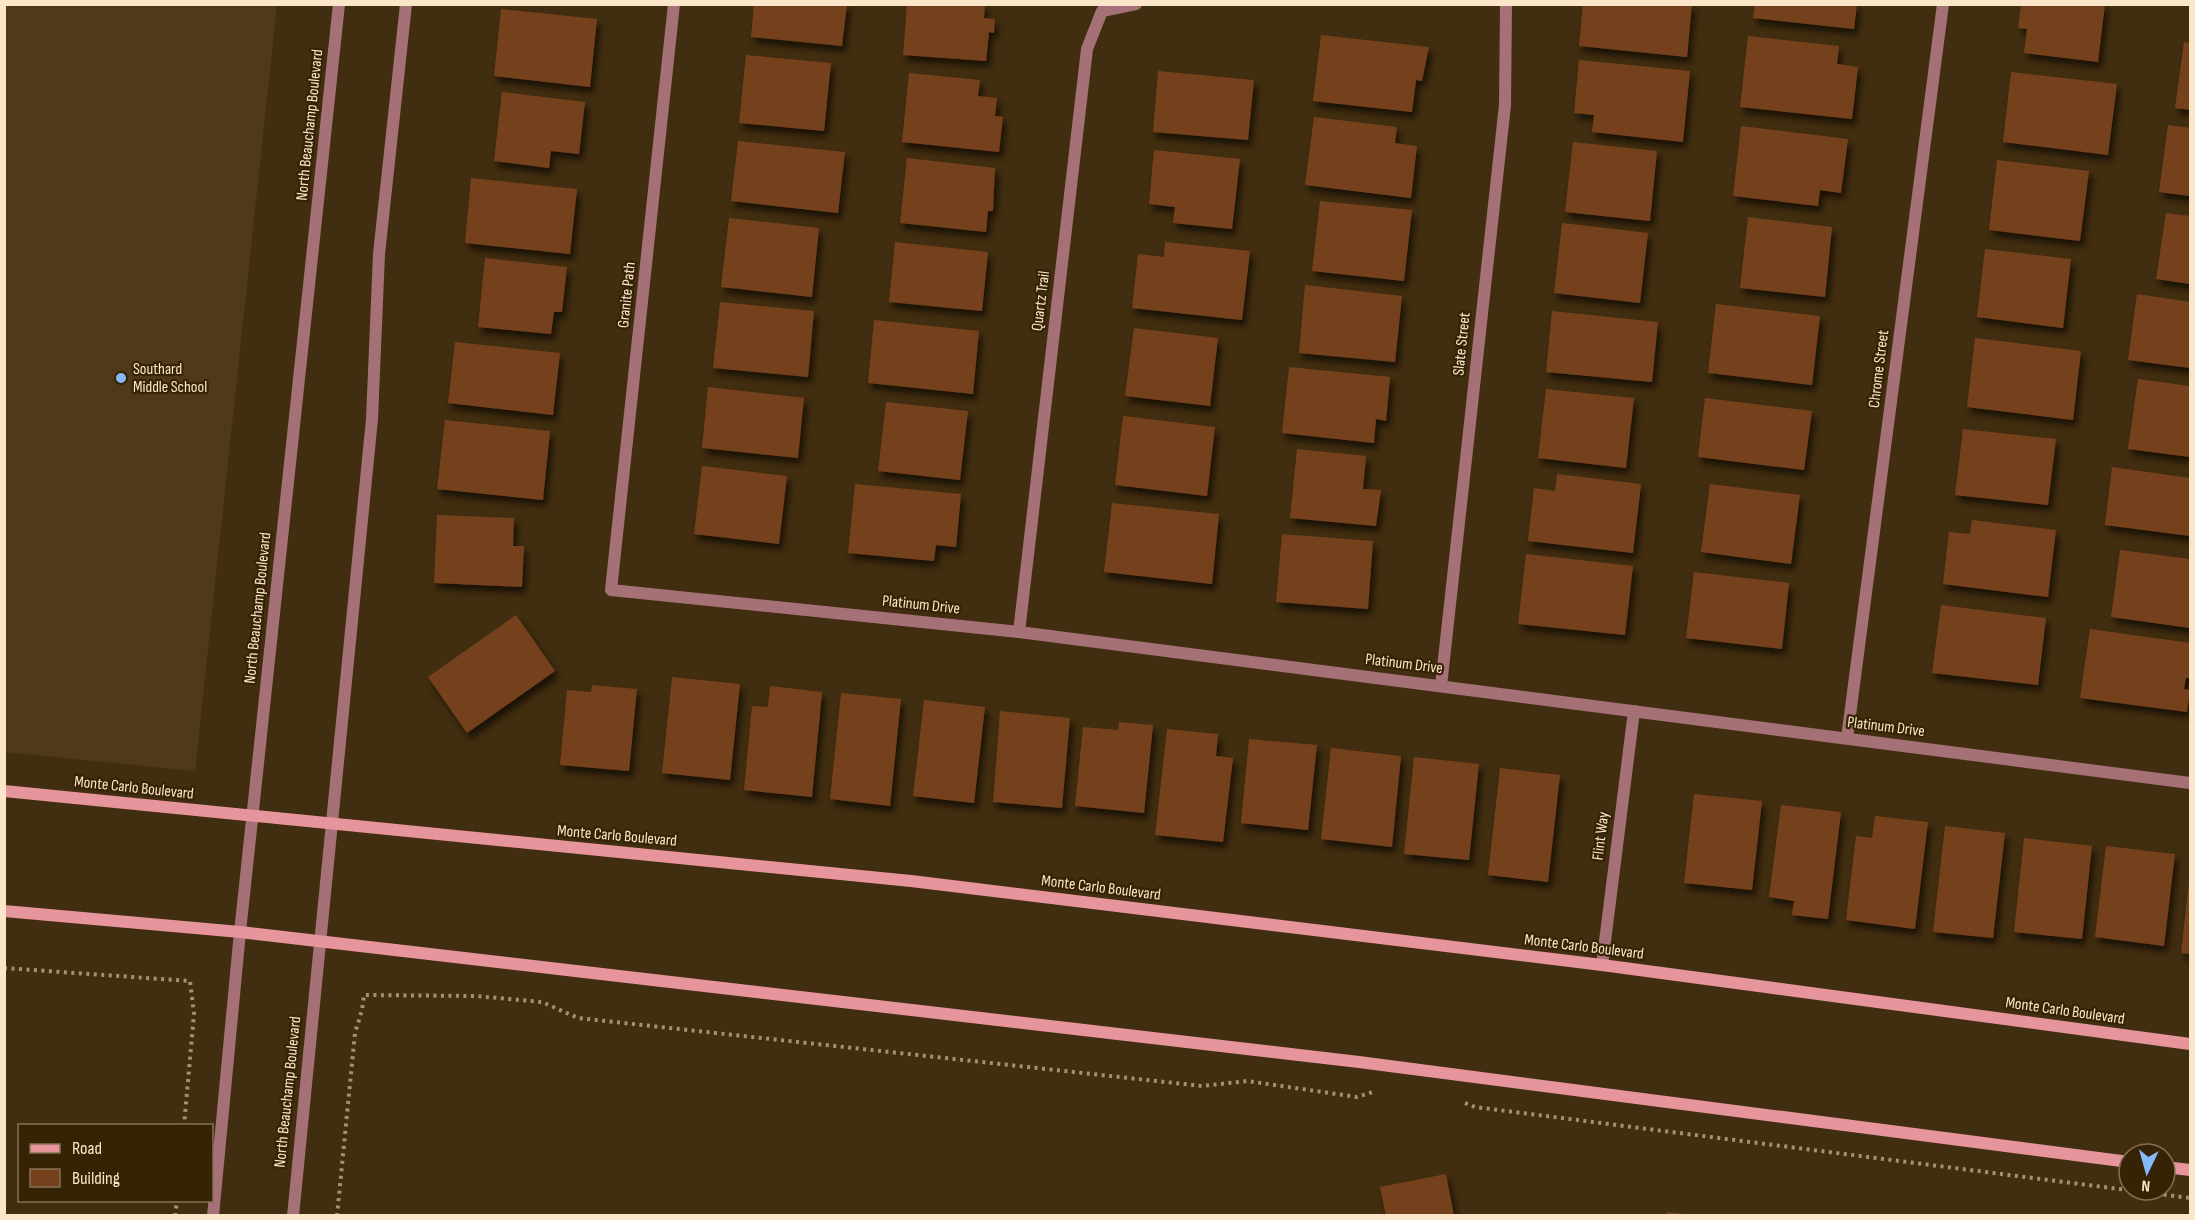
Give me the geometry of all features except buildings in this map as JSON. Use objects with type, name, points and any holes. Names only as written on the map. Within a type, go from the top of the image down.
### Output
[{"type":"main road","name":"Monte Carlo Boulevard","points":[[4,791],[911,881],[1602,965],[2190,1044]]},
{"type":"main road","points":[[4,911],[240,932],[1347,1060],[2117,1160]]},
{"type":"street","name":"North Beauchamp Boulevard","points":[[213,1215],[240,932],[339,4]]},
{"type":"street","name":"North Beauchamp Boulevard","points":[[293,1215],[372,419],[379,255],[406,4]]},
{"type":"street","name":"Granite Path","points":[[611,590],[675,4]]},
{"type":"street","name":"Quartz Trail","points":[[1018,632],[1087,50],[1102,11],[1136,4]]},
{"type":"street","name":"Slate Street","points":[[1441,686],[1505,105],[1506,4]]},
{"type":"street","name":"Chrome Street","points":[[1847,738],[1943,4]]},
{"type":"street","name":"Platinum Drive","points":[[611,590],[1018,632],[2190,783]]},
{"type":"street","name":"Flint Way","points":[[1602,965],[1634,711]]},
{"type":"path","points":[[4,968],[190,981],[194,1014],[184,1124]]},
{"type":"path","points":[[337,1215],[355,1033],[364,995],[476,996],[542,1002],[579,1018],[1202,1086],[1248,1081],[1357,1097],[1383,1089]]},
{"type":"path","points":[[1457,1100],[1475,1107],[2190,1198]]},
{"type":"shaded area","name":"Southard Middle School","points":[[4,5],[277,5],[195,771],[5,752]]},
{"type":"place","name":"Southard Middle School","points":[[121,378]]}]
